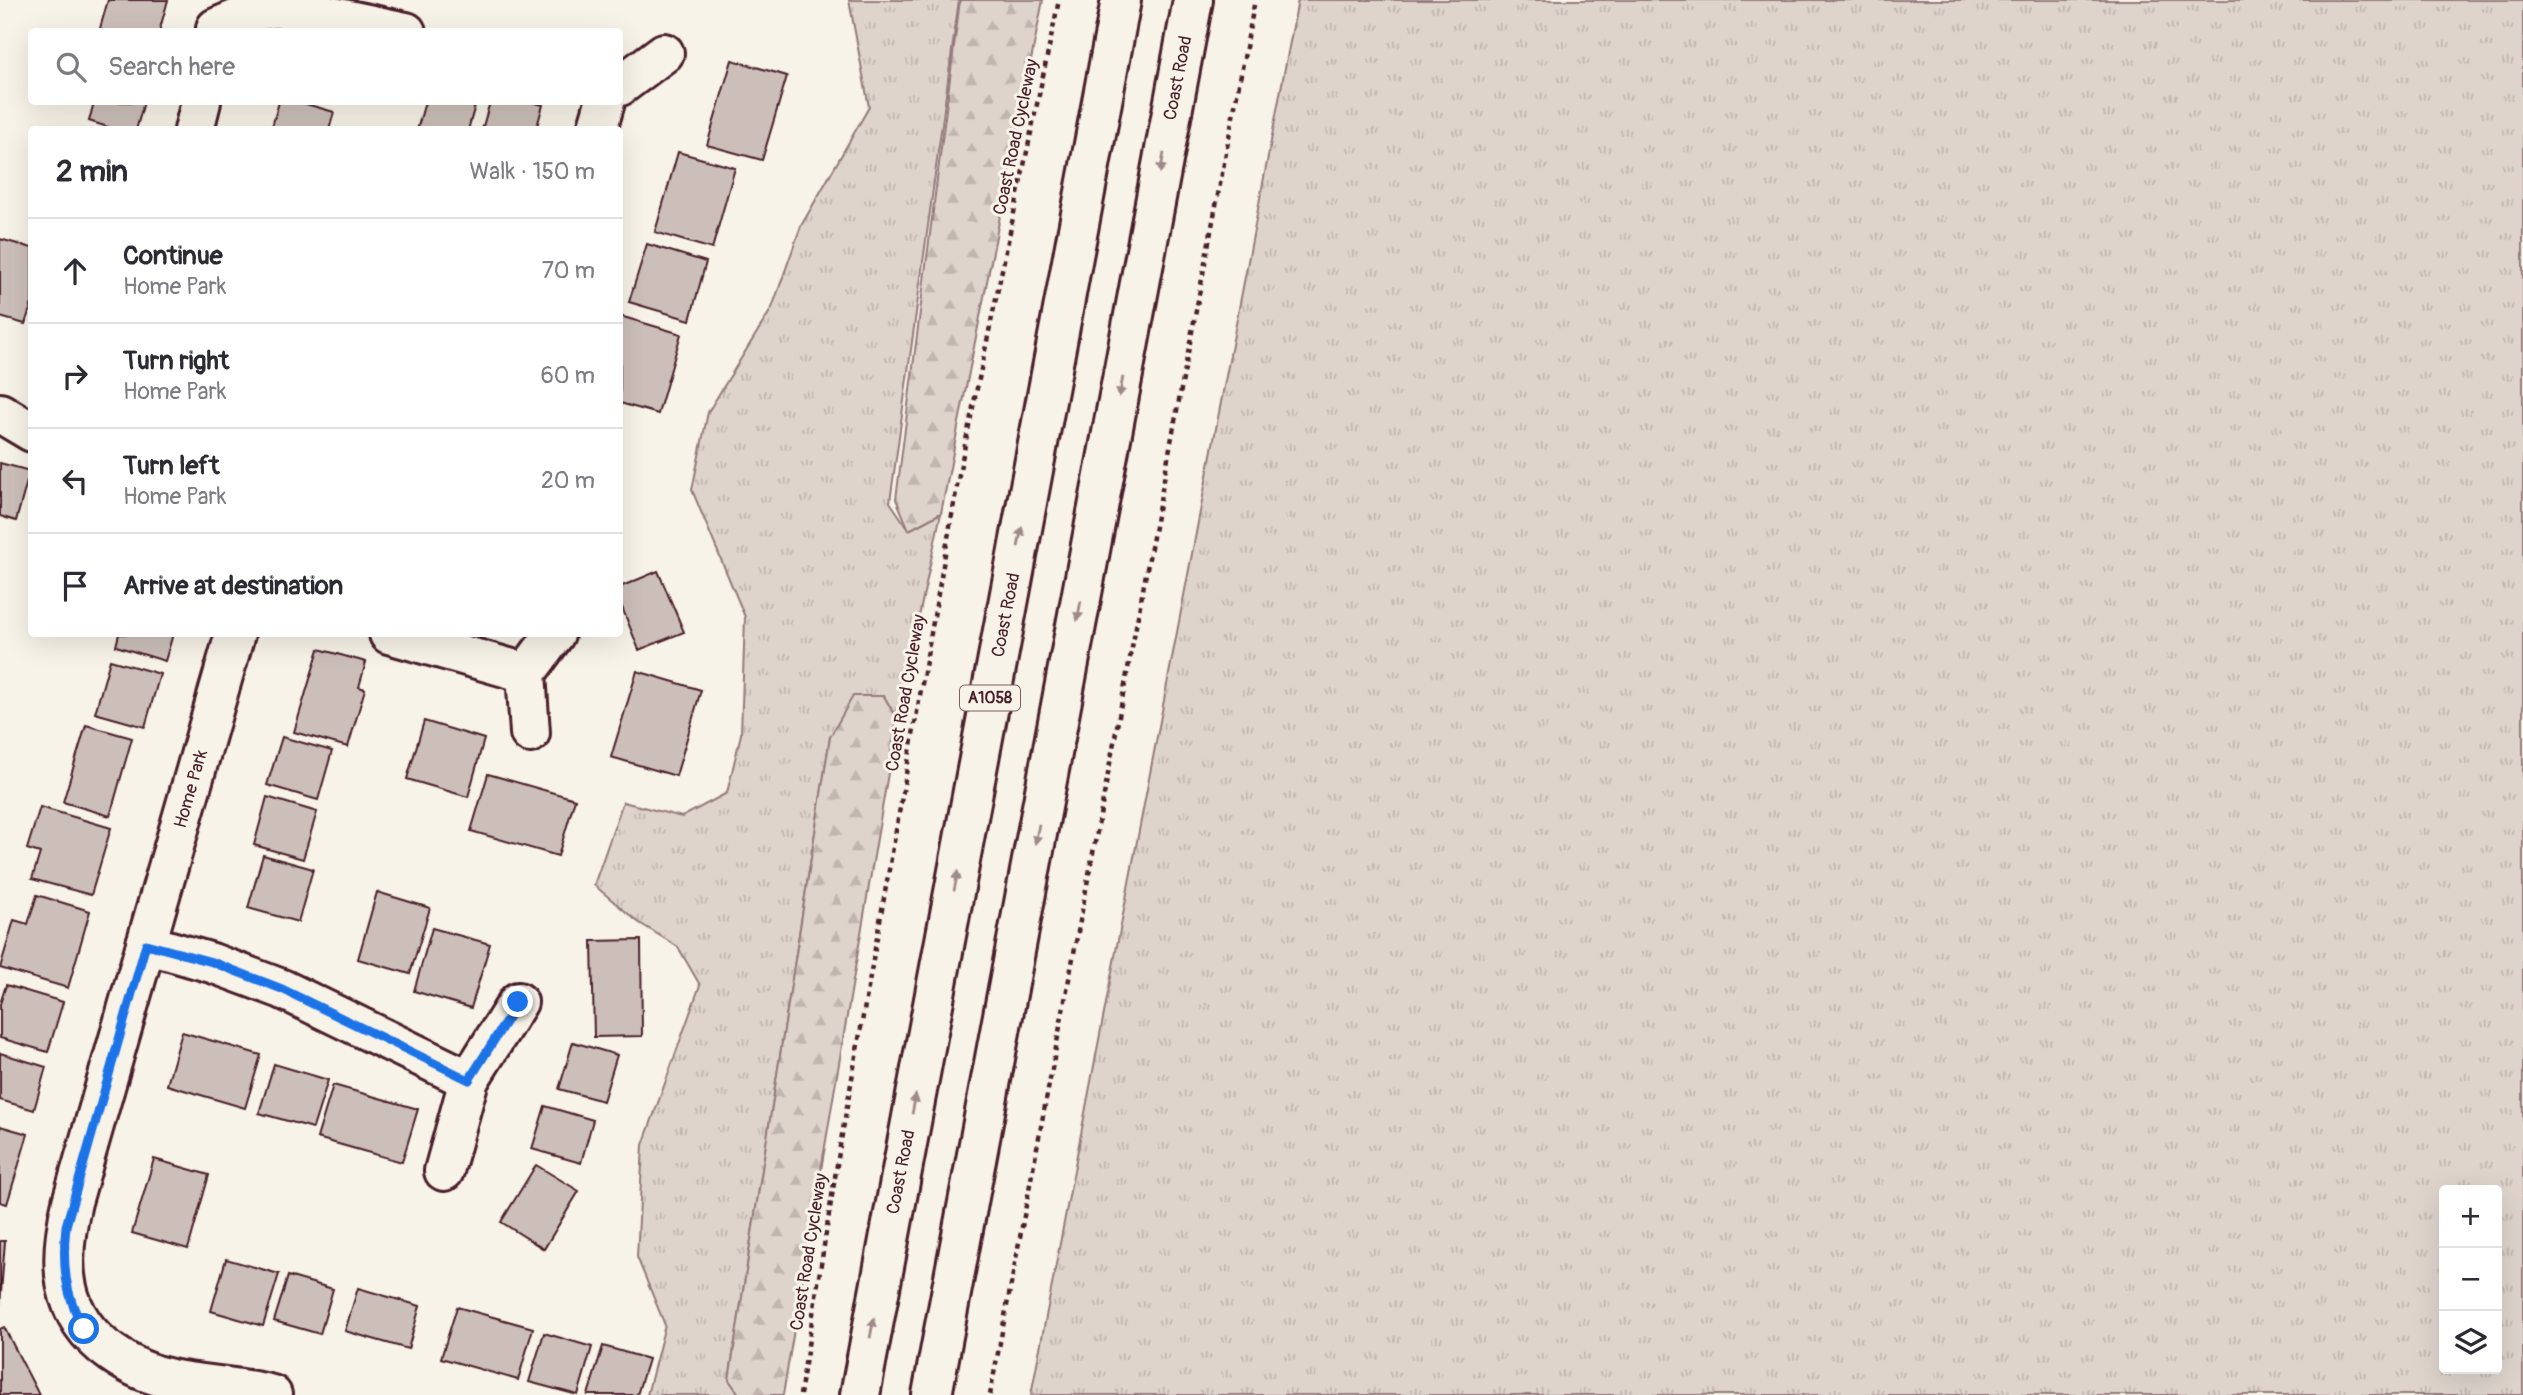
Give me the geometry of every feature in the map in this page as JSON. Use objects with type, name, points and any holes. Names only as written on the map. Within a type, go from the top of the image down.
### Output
[{"type":"main road","name":"Coast Road","points":[[860,1395],[1121,0]]},
{"type":"main road","name":"Coast Road","points":[[932,1395],[1193,0]]},
{"type":"main road","points":[[216,20],[275,8],[315,13],[387,28]]},
{"type":"main road","points":[[623,84],[664,53]]},
{"type":"main road","points":[[195,126],[200,105]]},
{"type":"main road","points":[[598,126],[604,105]]},
{"type":"main road","points":[[0,413],[28,430]]},
{"type":"main road","name":"Home Park","points":[[234,637],[66,1226],[64,1249],[68,1293],[75,1313],[84,1329],[121,1359],[169,1379],[272,1395]]},
{"type":"main road","points":[[400,637],[526,673]]},
{"type":"main road","points":[[530,733],[526,673],[553,637]]},
{"type":"main road","points":[[146,944],[212,962],[282,989],[469,1080]]},
{"type":"main road","points":[[444,1171],[469,1080],[518,1002]]},
{"type":"path","name":"Coast Road Cycleway","points":[[800,1395],[843,1133],[961,464],[1059,0]]},
{"type":"path","points":[[990,1395],[1255,0]]},
{"type":"green space","points":[[849,0],[959,0],[890,502],[909,530],[941,513],[897,720],[884,696],[830,737],[729,1380],[740,1395],[647,1395],[665,1325],[637,1257],[643,1145],[700,985],[678,947],[638,922],[594,885],[623,802],[682,817],[727,793],[741,734],[745,617],[692,490],[708,412],[772,308],[801,226],[869,107]]},
{"type":"green space","points":[[960,0],[1043,0],[941,513],[909,530],[896,499]]},
{"type":"green space","points":[[1298,0],[2523,0],[2523,1395],[1031,1395]]},
{"type":"green space","points":[[853,696],[884,696],[897,720],[783,1395],[740,1395],[729,1380],[830,737]]},
{"type":"building","points":[[108,0],[168,0],[160,28],[100,28]]},
{"type":"building","points":[[732,60],[787,76],[762,160],[707,145]]},
{"type":"building","points":[[93,105],[143,105],[137,126],[105,126],[89,121]]},
{"type":"building","points":[[278,105],[310,105],[334,112],[330,126],[272,126]]},
{"type":"building","points":[[424,105],[475,105],[469,126],[418,126]]},
{"type":"building","points":[[489,105],[543,105],[537,126],[483,126]]},
{"type":"building","points":[[678,152],[735,168],[712,249],[655,232]]},
{"type":"building","points":[[0,239],[28,247],[28,315],[25,324],[0,317]]},
{"type":"building","points":[[647,244],[706,262],[690,320],[629,302]]},
{"type":"building","points":[[623,317],[681,334],[658,414],[623,404]]},
{"type":"building","points":[[0,463],[28,470],[16,521],[0,516]]},
{"type":"building","points":[[658,571],[684,632],[639,650],[623,610],[623,586]]},
{"type":"building","points":[[118,637],[172,637],[165,661],[116,646]]},
{"type":"building","points":[[319,649],[366,662],[359,687],[365,689],[348,747],[294,732]]},
{"type":"building","points":[[110,660],[160,674],[145,727],[95,713]]},
{"type":"building","points":[[637,671],[701,690],[676,776],[611,757]]},
{"type":"building","points":[[424,721],[484,739],[468,797],[407,779]]},
{"type":"building","points":[[86,725],[132,738],[110,816],[63,802]]},
{"type":"building","points":[[282,737],[332,751],[318,800],[267,785]]},
{"type":"building","points":[[488,774],[575,799],[558,856],[471,831]]},
{"type":"building","points":[[267,797],[317,812],[303,859],[254,845]]},
{"type":"building","points":[[40,807],[111,828],[91,895],[32,879],[40,853],[27,849]]},
{"type":"building","points":[[263,855],[313,869],[298,922],[248,908]]},
{"type":"building","points":[[377,892],[430,908],[410,974],[358,959]]},
{"type":"building","points":[[37,895],[90,911],[68,988],[0,968],[14,920],[28,924]]},
{"type":"building","points":[[432,928],[490,944],[471,1008],[414,991]]},
{"type":"building","points":[[641,940],[642,1036],[594,1037],[592,941]]},
{"type":"building","points":[[6,985],[63,1002],[48,1052],[0,1038],[0,1004]]},
{"type":"building","points":[[182,1032],[261,1055],[245,1108],[167,1085]]},
{"type":"building","points":[[573,1042],[617,1055],[603,1101],[559,1089]]},
{"type":"building","points":[[0,1053],[46,1067],[34,1110],[0,1100]]},
{"type":"building","points":[[274,1064],[328,1080],[313,1128],[259,1113]]},
{"type":"building","points":[[333,1085],[418,1109],[402,1162],[317,1138]]},
{"type":"building","points":[[545,1106],[593,1120],[581,1163],[532,1149]]},
{"type":"building","points":[[0,1126],[28,1134],[7,1204],[0,1202]]},
{"type":"building","points":[[154,1159],[209,1175],[188,1249],[132,1233]]},
{"type":"building","points":[[536,1165],[579,1191],[544,1249],[501,1222]]},
{"type":"building","points":[[0,1241],[5,1241],[0,1306]]},
{"type":"building","points":[[226,1259],[279,1274],[263,1326],[211,1311]]},
{"type":"building","points":[[288,1276],[333,1289],[320,1334],[274,1321]]},
{"type":"building","points":[[358,1288],[420,1306],[408,1349],[345,1331]]},
{"type":"building","points":[[457,1307],[533,1328],[518,1380],[441,1358]]},
{"type":"building","points":[[4,1327],[39,1395],[0,1395],[0,1329]]},
{"type":"building","points":[[544,1333],[592,1347],[578,1395],[529,1382]]},
{"type":"building","points":[[603,1346],[648,1359],[637,1395],[588,1395]]},
{"type":"route","points":[[84,1329],[75,1313],[64,1273],[66,1226],[146,944],[248,974],[469,1080],[518,1002]]}]
